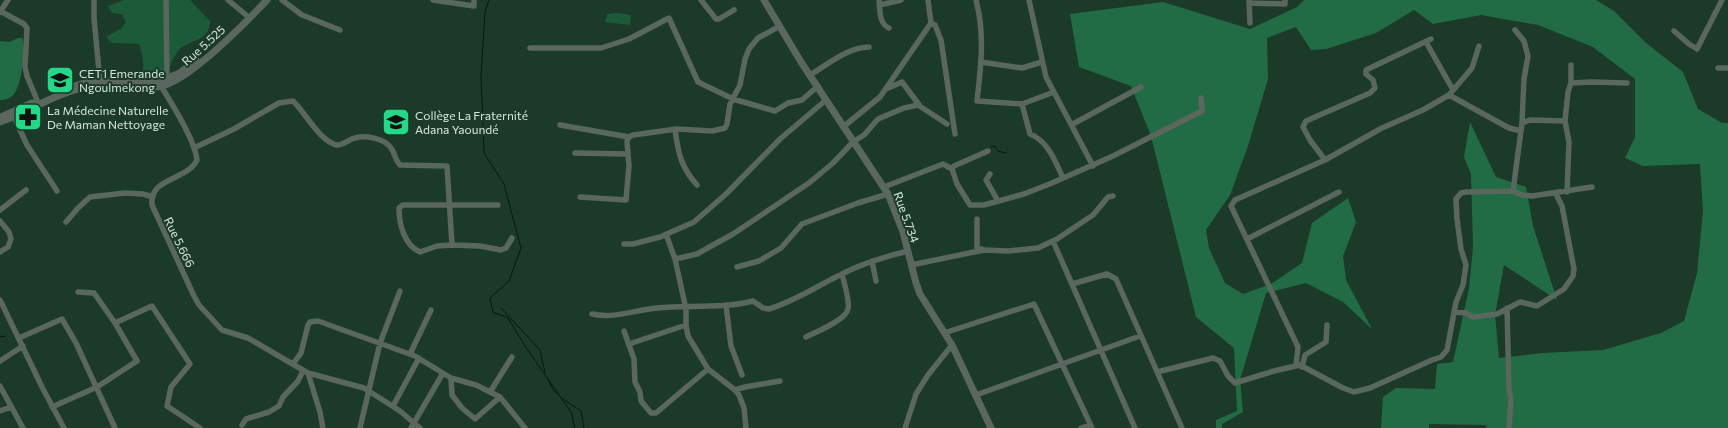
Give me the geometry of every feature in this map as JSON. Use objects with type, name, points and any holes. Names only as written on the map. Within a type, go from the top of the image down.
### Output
[{"type":"street","points":[[8,0],[0,12],[24,24],[27,28],[25,67],[37,100]]},
{"type":"street","points":[[94,0],[100,82]]},
{"type":"street","points":[[166,0],[167,79]]},
{"type":"street","points":[[228,0],[246,15]]},
{"type":"street","name":"Rue 5.525","points":[[0,117],[62,89],[88,82],[142,83],[167,79],[187,68],[261,0]]},
{"type":"street","name":"Rue 5.525","points":[[0,122],[63,93],[80,89],[100,87],[137,88],[161,86],[174,82],[191,72],[267,0]]},
{"type":"street","points":[[282,0],[302,15],[340,30]]},
{"type":"street","points":[[433,0],[474,6],[474,0]]},
{"type":"street","points":[[701,0],[716,19],[734,10]]},
{"type":"street","name":"Rue 5.734","points":[[764,0],[852,142],[888,194],[903,232],[920,294],[952,345],[991,428]]},
{"type":"street","points":[[889,28],[885,27],[882,23],[879,3],[901,0]]},
{"type":"street","points":[[843,127],[880,97],[930,24],[928,0]]},
{"type":"street","points":[[976,0],[982,26],[982,62],[977,101],[1022,104],[1054,92]]},
{"type":"street","points":[[1029,0],[1046,77],[1093,166]]},
{"type":"street","points":[[1250,23],[1250,2],[1285,4],[1285,0]]},
{"type":"street","points":[[1674,31],[1697,49],[1722,0]]},
{"type":"street","points":[[530,48],[601,48],[629,39],[669,18],[698,82],[733,99],[775,111],[788,102],[802,100],[818,86]]},
{"type":"street","points":[[930,24],[935,25],[941,40],[956,134]]},
{"type":"street","points":[[560,125],[629,137],[643,133],[675,129],[721,130],[727,124],[730,104],[740,85],[749,49],[758,38],[780,26]]},
{"type":"street","points":[[1513,191],[1528,56],[1524,41],[1515,30]]},
{"type":"street","points":[[1324,160],[1303,127],[1306,121],[1370,93],[1375,88],[1373,80],[1366,74],[1366,70],[1429,40],[1451,92],[1509,128],[1520,131]]},
{"type":"street","points":[[1299,366],[1298,347],[1231,206],[1235,200],[1324,160],[1382,128],[1423,110],[1451,92],[1472,68],[1479,46]]},
{"type":"street","points":[[810,75],[852,50],[868,47]]},
{"type":"street","points":[[982,62],[1022,68],[1042,62]]},
{"type":"street","points":[[1567,192],[1569,142],[1565,121],[1568,92],[1571,84],[1570,65]]},
{"type":"street","points":[[1718,68],[1728,68]]},
{"type":"street","points":[[884,90],[902,82],[920,106],[947,124]]},
{"type":"street","points":[[1571,84],[1591,82],[1627,84]]},
{"type":"street","points":[[66,222],[90,197],[125,193],[143,194],[153,197],[158,187],[191,169],[196,160],[194,148],[161,86]]},
{"type":"street","points":[[1071,125],[1141,87]]},
{"type":"street","points":[[884,187],[943,164],[952,169],[957,184],[970,204],[984,205],[1024,194],[1093,166],[1202,111],[1201,98]]},
{"type":"street","points":[[624,244],[633,244],[666,234],[694,222],[726,194],[780,139],[826,100]]},
{"type":"street","points":[[194,148],[279,103],[294,101],[320,134],[335,144],[340,145],[354,138],[375,139],[391,147],[395,159],[400,165],[447,166],[452,246]]},
{"type":"street","points":[[1022,104],[1030,134],[1040,138],[1050,151],[1063,178]]},
{"type":"street","points":[[675,259],[697,254],[780,204],[833,163],[852,142],[864,135],[878,119],[904,108],[914,105],[920,106]]},
{"type":"street","points":[[14,117],[27,145],[57,191]]},
{"type":"street","points":[[1522,123],[1530,120],[1565,121]]},
{"type":"street","points":[[675,129],[680,159],[685,172],[697,185]]},
{"type":"street","points":[[580,197],[626,200],[629,137]]},
{"type":"street","points":[[952,169],[954,166],[988,151]]},
{"type":"street","points":[[575,153],[628,154]]},
{"type":"street","points":[[990,174],[986,180],[998,201]]},
{"type":"street","points":[[1156,372],[1213,358],[1220,361],[1228,376],[1235,383],[1299,366],[1350,392],[1370,388],[1441,357],[1447,350],[1466,265],[1461,250],[1457,219],[1456,199],[1461,193],[1513,191],[1522,195],[1532,196],[1556,194],[1592,187]]},
{"type":"street","points":[[0,210],[26,190]]},
{"type":"street","points":[[1247,239],[1339,192]]},
{"type":"street","points":[[737,267],[759,261],[781,248],[802,224],[888,194]]},
{"type":"street","points":[[1454,312],[1466,313],[1473,317],[1497,314],[1520,302],[1537,306],[1564,289],[1573,276],[1574,268],[1569,250],[1568,230],[1562,206],[1556,194]]},
{"type":"street","points":[[911,265],[984,250],[1008,251],[1038,248],[1053,241],[1094,215],[1108,197],[1113,196]]},
{"type":"street","name":"Rue 5.666","points":[[153,197],[154,211],[194,296],[222,330],[248,338],[305,372],[368,390],[392,406],[412,425],[420,428]]},
{"type":"street","points":[[498,204],[403,205],[399,208],[399,220],[401,228],[415,250],[420,252],[437,246],[480,246],[501,250],[506,248],[512,238]]},
{"type":"street","points":[[977,219],[978,248],[984,250]]},
{"type":"street","points":[[0,221],[9,232],[11,239],[8,247],[0,252]]},
{"type":"street","points":[[666,234],[675,259],[685,306],[688,336],[708,369],[735,390],[742,400],[746,428]]},
{"type":"street","points":[[1053,241],[1135,428]]},
{"type":"street","points":[[592,314],[612,316],[634,310],[726,305],[753,301],[768,309],[802,296],[842,274],[872,261],[908,251]]},
{"type":"street","points":[[872,261],[876,282]]},
{"type":"street","points":[[806,337],[836,322],[847,312],[848,304],[842,274]]},
{"type":"street","points":[[1072,284],[1107,274],[1116,279],[1182,428]]},
{"type":"street","points":[[52,407],[97,387],[137,361],[115,323],[94,293],[78,292]]},
{"type":"street","points":[[360,428],[380,343],[400,292]]},
{"type":"street","points":[[0,300],[64,428]]},
{"type":"street","points":[[944,333],[1034,304],[1091,426],[1082,428]]},
{"type":"street","points":[[726,305],[731,346],[742,375]]},
{"type":"street","points":[[115,323],[152,306],[190,364],[170,387],[168,406],[200,428]]},
{"type":"street","points":[[1507,308],[1509,390],[1511,400],[1510,428]]},
{"type":"street","points":[[410,354],[431,310]]},
{"type":"street","points":[[19,338],[62,319],[76,343],[115,428]]},
{"type":"street","points":[[293,364],[301,353],[308,325],[314,321],[324,322],[410,354],[451,378],[500,397],[525,428]]},
{"type":"street","points":[[630,344],[686,325]]},
{"type":"street","points":[[1299,366],[1305,355],[1326,342],[1327,325]]},
{"type":"street","points":[[624,331],[634,359],[635,382],[640,392],[641,401],[654,414],[708,369]]},
{"type":"street","points":[[976,395],[1140,336]]},
{"type":"street","points":[[906,428],[916,394],[928,375],[952,345]]},
{"type":"street","points":[[0,361],[23,346]]},
{"type":"street","points":[[490,392],[512,357]]},
{"type":"street","points":[[392,406],[419,358]]},
{"type":"street","points":[[242,426],[246,419],[270,412],[279,406],[283,397],[305,372]]},
{"type":"street","points":[[305,372],[320,412],[323,428]]},
{"type":"street","points":[[412,425],[443,373]]},
{"type":"street","points":[[451,378],[452,395],[462,408],[475,419],[500,397]]},
{"type":"street","points":[[735,390],[780,381]]},
{"type":"street","points":[[0,386],[24,428]]},
{"type":"street","points":[[0,411],[11,407]]},
{"type":"green space","points":[[124,0],[190,0],[210,21],[207,33],[177,52],[164,82],[137,83],[143,69],[139,44],[112,43],[106,37],[122,28],[126,21],[121,14],[112,13],[108,6]]},
{"type":"green space","points":[[1304,0],[1596,0],[1614,11],[1646,43],[1683,72],[1698,109],[1722,123],[1728,123],[1728,428],[1487,428],[1486,425],[1429,424],[1429,428],[1381,428],[1383,397],[1396,388],[1435,389],[1437,364],[1453,362],[1469,288],[1473,247],[1471,174],[1464,157],[1470,122],[1496,177],[1526,187],[1533,226],[1557,300],[1504,265],[1495,315],[1499,358],[1543,353],[1603,350],[1661,333],[1684,321],[1697,273],[1703,211],[1700,164],[1643,166],[1625,158],[1635,137],[1635,79],[1593,47],[1538,25],[1481,15],[1433,24],[1414,10],[1376,33],[1326,49],[1311,50],[1296,27],[1267,38],[1268,79],[1248,146],[1230,195],[1206,230],[1209,248],[1225,283],[1243,294],[1271,284],[1302,263],[1312,223],[1348,198],[1356,222],[1343,256],[1346,280],[1372,329],[1343,302],[1306,283],[1266,293],[1240,380],[1243,412],[1222,424],[1222,428],[1216,428],[1216,420],[1237,411],[1234,348],[1196,317],[1151,136],[1131,86],[1079,67],[1070,14],[1163,2],[1250,29],[1297,7]]},
{"type":"green space","points":[[607,14],[631,15],[630,25],[605,22]]},
{"type":"green space","points":[[22,38],[24,50],[19,83],[13,95],[8,99],[0,100],[0,41],[10,42]]},
{"type":"waterway","points":[[489,0],[485,12],[481,76],[484,153],[504,184],[521,248],[509,281],[490,298],[493,312],[508,318],[571,412],[575,428]]},
{"type":"waterway","points":[[991,147],[995,146],[998,151],[1006,153]]},
{"type":"waterway","points":[[501,308],[540,350],[545,373]]},
{"type":"waterway","points":[[0,337],[6,336]]},
{"type":"waterway","points":[[548,380],[554,391],[558,394]]},
{"type":"waterway","points":[[563,399],[581,411],[584,428]]},
{"type":"place","name":"CET1 Emerande Ngoulmekong","points":[[60,80]]},
{"type":"place","name":"La Médecine Naturelle De Maman Nettoyage","points":[[28,117]]},
{"type":"place","name":"Collège La Fraternité Adana Yaoundé","points":[[396,122]]}]
